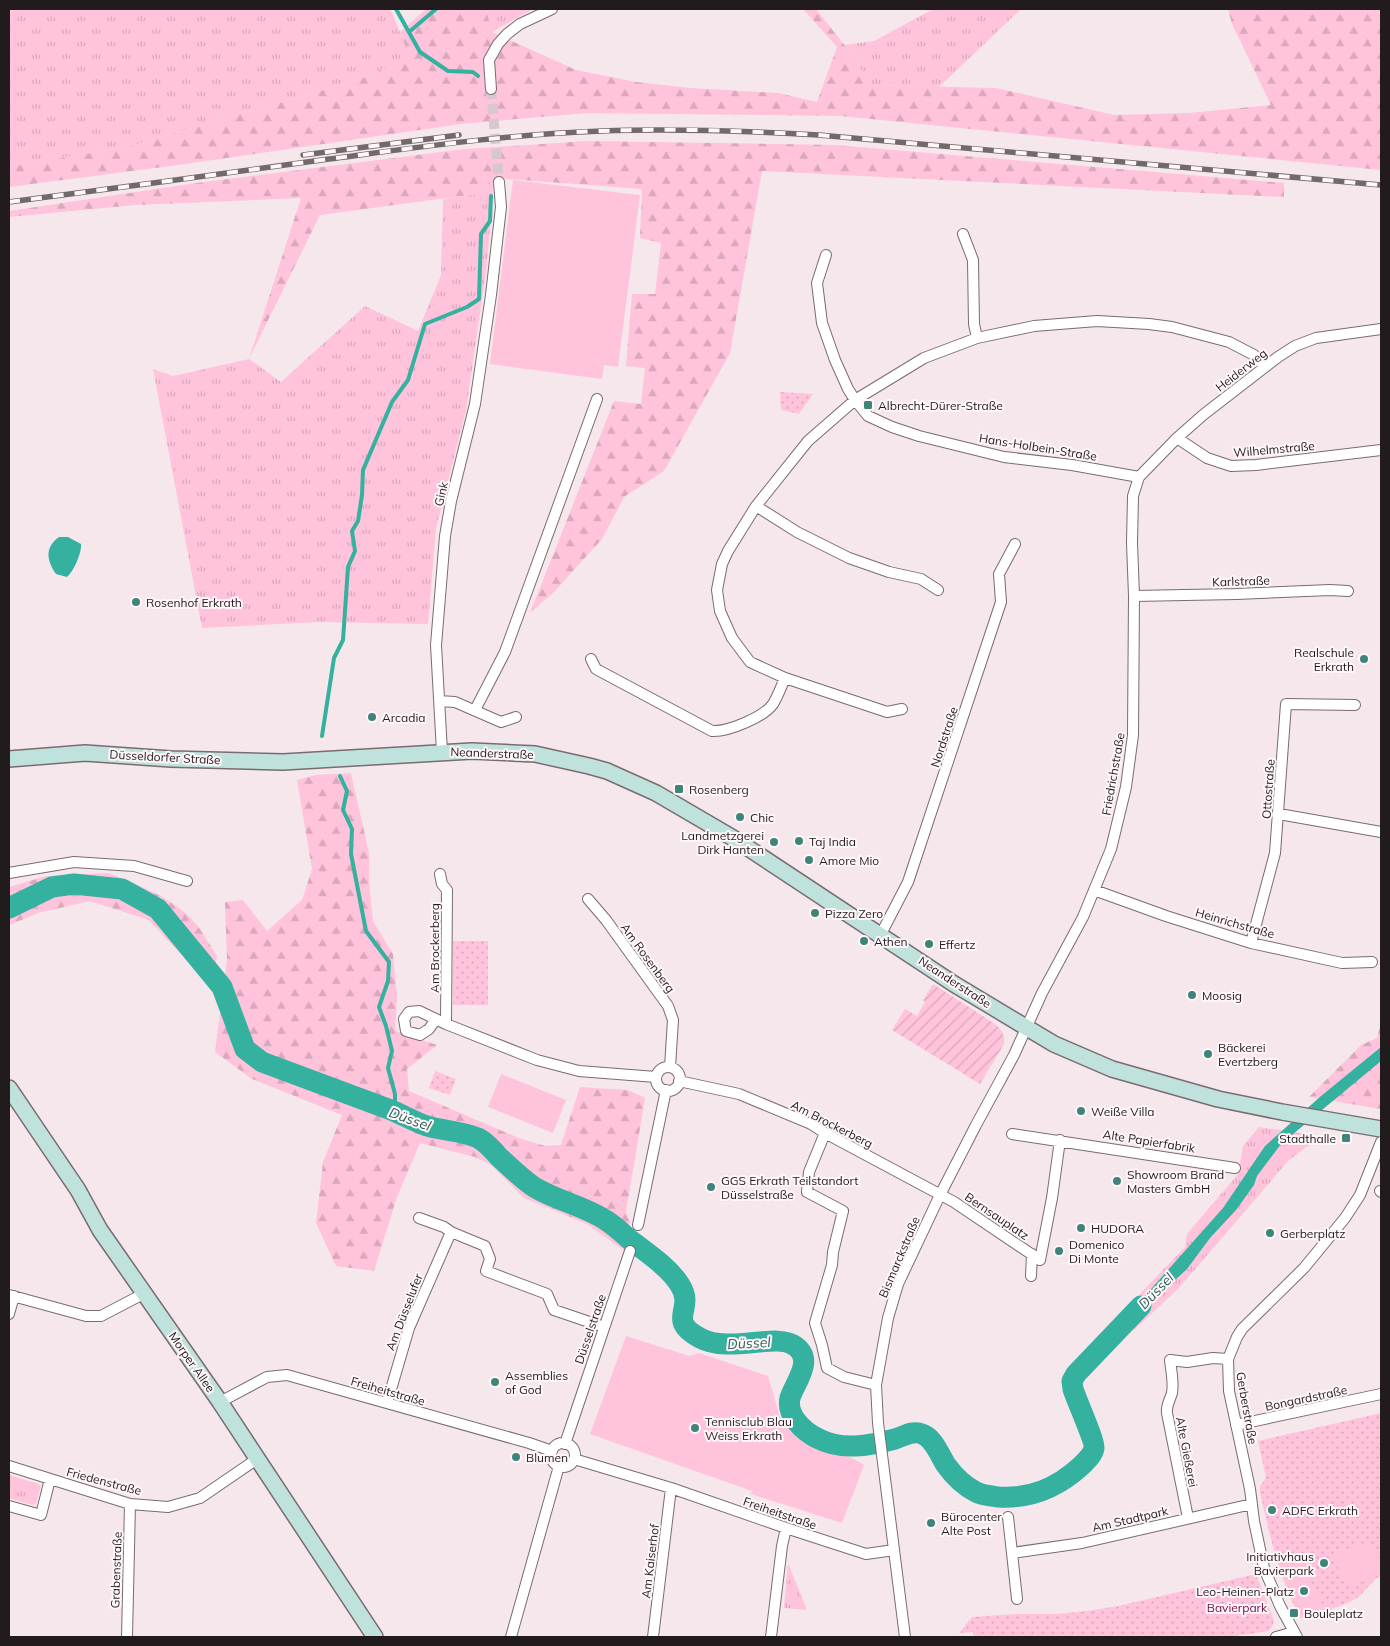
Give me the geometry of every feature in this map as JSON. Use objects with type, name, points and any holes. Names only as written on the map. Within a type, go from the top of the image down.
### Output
[{"type":"main road","name":"Neanderstraße","points":[[321,760],[472,751],[535,754],[607,771],[656,793],[733,838],[954,984],[1054,1044],[1112,1069],[1218,1099],[1381,1129]]},
{"type":"main road","name":"Düsseldorfer Straße","points":[[9,759],[85,753],[171,759],[263,762],[321,760]]},
{"type":"main road","name":"Morper Allee","points":[[9,1088],[78,1190],[100,1230],[220,1402],[375,1637]]},
{"type":"street","points":[[491,89],[489,60],[498,44],[520,24],[552,9]]},
{"type":"street","name":"Gink","points":[[442,752],[436,645],[445,536],[451,501],[475,404],[491,295],[501,207],[499,182]]},
{"type":"street","points":[[963,234],[973,260],[974,324],[977,338]]},
{"type":"street","name":"Hans-Holbein-Straße","points":[[826,255],[817,283],[822,323],[834,360],[855,400],[868,416],[892,427],[920,436],[1004,457],[1072,465],[1139,476]]},
{"type":"street","points":[[902,709],[887,712],[785,678],[750,662],[732,638],[720,611],[716,590],[722,564],[728,551],[756,506],[808,441],[855,400],[924,358],[977,338],[1014,329],[1053,323],[1097,321],[1149,324],[1193,332],[1229,342],[1254,355],[1265,367]]},
{"type":"street","name":"Heiderweg","points":[[1139,476],[1176,438],[1203,415],[1295,346],[1316,338],[1381,328]]},
{"type":"street","points":[[475,710],[505,652],[597,398]]},
{"type":"street","name":"Wilhelmstraße","points":[[1176,438],[1207,458],[1231,466],[1256,465],[1381,450]]},
{"type":"street","name":"Friedrichstraße","points":[[1027,1027],[1042,993],[1083,917],[1111,849],[1126,787],[1133,735],[1133,496],[1139,476]]},
{"type":"street","points":[[756,506],[797,532],[849,558],[889,572],[921,579],[938,590]]},
{"type":"street","name":"Nordstraße","points":[[881,934],[908,882],[1001,602],[999,574],[1015,544]]},
{"type":"street","name":"Karlstraße","points":[[1134,596],[1348,591]]},
{"type":"street","points":[[590,659],[596,669],[712,731],[719,732],[752,720],[772,706],[785,678]]},
{"type":"street","points":[[439,701],[455,702],[501,722],[516,717]]},
{"type":"street","name":"Ottostraße","points":[[1251,943],[1275,853],[1286,704],[1355,705]]},
{"type":"street","points":[[1279,814],[1381,832]]},
{"type":"street","points":[[9,873],[74,862],[134,866],[187,881]]},
{"type":"street","name":"Am Brockerberg","points":[[440,874],[442,884],[447,890],[446,1024]]},
{"type":"street","name":"Heinrichstraße","points":[[1094,890],[1166,916],[1251,943],[1342,963],[1372,962]]},
{"type":"street","name":"Am Rosenberg","points":[[588,899],[606,920],[668,1006],[673,1020],[670,1067]]},
{"type":"street","points":[[436,1020],[537,1060],[571,1069],[656,1077]]},
{"type":"street","name":"Bismarckstraße","points":[[906,1637],[878,1423],[876,1385],[888,1318],[898,1284],[940,1195],[1027,1027]]},
{"type":"street","points":[[670,1067],[676,1071],[679,1081],[673,1089],[666,1090],[659,1087],[656,1077],[663,1068],[670,1067]]},
{"type":"street","name":"Am Brockerberg","points":[[679,1081],[739,1094],[811,1124],[940,1195]]},
{"type":"street","points":[[638,1225],[666,1090]]},
{"type":"street","points":[[825,1133],[809,1172],[808,1192],[843,1211],[833,1252],[832,1265],[814,1323],[827,1368],[844,1377],[876,1385]]},
{"type":"street","name":"Alte Papierfabrik","points":[[1012,1134],[1235,1168]]},
{"type":"street","points":[[1031,1276],[1052,1198],[1060,1140]]},
{"type":"street","name":"Gerberstraße","points":[[1276,1637],[1296,1635],[1280,1606],[1264,1568],[1258,1545],[1252,1504],[1229,1391],[1228,1359],[1236,1338],[1242,1329],[1304,1268],[1345,1218],[1360,1195],[1381,1142]]},
{"type":"street","name":"Bernsauplatz","points":[[940,1195],[954,1202],[1036,1257]]},
{"type":"street","points":[[419,1218],[485,1246],[490,1258],[486,1272],[547,1294],[554,1310],[604,1327]]},
{"type":"street","name":"Am Düsselufer","points":[[387,1403],[409,1328],[451,1232]]},
{"type":"street","name":"Düsselstraße","points":[[565,1444],[630,1251]]},
{"type":"street","points":[[9,1314],[11,1295],[86,1316],[101,1316],[144,1293]]},
{"type":"street","name":"Alte Gießerei","points":[[1188,1518],[1167,1412],[1167,1404],[1172,1394],[1170,1360],[1187,1362],[1212,1358],[1228,1359]]},
{"type":"street","name":"Freiheitstraße","points":[[220,1402],[266,1377],[287,1375],[552,1451]]},
{"type":"street","name":"Bongardstraße","points":[[1236,1425],[1381,1394]]},
{"type":"street","points":[[558,1444],[565,1444],[573,1449],[574,1459],[566,1466],[559,1466],[554,1462],[552,1451],[558,1444]]},
{"type":"street","name":"Friedenstraße","points":[[9,1466],[130,1504],[168,1507],[200,1498],[257,1459]]},
{"type":"street","name":"Freiheitstraße","points":[[574,1459],[672,1488],[866,1554],[894,1550]]},
{"type":"street","points":[[511,1637],[559,1466]]},
{"type":"street","name":"Friedenstraße","points":[[9,1506],[41,1515],[50,1479]]},
{"type":"street","name":"Am Kaiserhof","points":[[653,1637],[672,1488]]},
{"type":"street","name":"Grabenstraße","points":[[127,1637],[130,1504]]},
{"type":"street","name":"Am Stadtpark","points":[[1012,1553],[1082,1543],[1252,1504]]},
{"type":"street","points":[[1008,1517],[1017,1599]]},
{"type":"street","points":[[771,1637],[782,1546],[786,1528]]},
{"type":"green space","points":[[9,9],[390,9],[411,57],[358,80],[127,147],[9,167]]},
{"type":"green space","points":[[426,9],[486,9],[492,32],[576,70],[636,82],[691,88],[778,93],[817,102],[837,47],[803,9],[816,9],[857,61],[868,85],[996,88],[1114,115],[1189,113],[1271,105],[1232,24],[1228,9],[1381,9],[1381,170],[841,116],[586,113],[461,124],[178,165],[9,187],[9,167],[127,147],[358,80],[410,57],[400,32]]},
{"type":"green space","points":[[486,9],[533,9],[492,32]]},
{"type":"green space","points":[[933,9],[1021,9],[939,87],[868,85],[857,61],[844,45],[874,41]]},
{"type":"green space","points":[[587,141],[835,145],[1284,183],[1284,197],[762,171],[730,353],[664,471],[624,497],[602,539],[554,592],[530,613],[614,401],[641,404],[645,368],[626,366],[632,294],[655,294],[661,243],[640,238],[642,189],[494,178],[476,194],[320,215],[249,359],[301,198],[135,205],[9,217],[9,211],[196,183],[464,149]]},
{"type":"green space","points":[[494,178],[487,264],[466,411],[436,528],[428,624],[319,622],[202,628],[153,369],[173,376],[249,359],[281,382],[365,306],[418,331],[441,275],[443,199],[476,194]]},
{"type":"green space","points":[[513,180],[640,195],[618,367],[604,365],[602,379],[490,364]]},
{"type":"green space","points":[[780,392],[813,394],[799,414],[781,410]]},
{"type":"green space","points":[[351,773],[369,853],[369,882],[373,921],[393,954],[397,996],[395,1031],[437,1045],[407,1069],[409,1091],[519,1138],[545,1146],[561,1145],[580,1087],[628,1090],[645,1098],[626,1212],[630,1222],[625,1251],[587,1224],[524,1198],[491,1165],[475,1157],[420,1143],[397,1197],[374,1271],[336,1266],[316,1223],[323,1162],[342,1115],[252,1079],[215,1052],[227,960],[225,902],[243,900],[267,931],[302,900],[312,869],[297,780],[316,775]]},
{"type":"green space","points":[[108,873],[158,895],[191,919],[200,929],[217,956],[211,987],[149,920],[90,901],[38,913],[9,925],[9,887],[46,876]]},
{"type":"green space","points":[[453,941],[488,941],[488,1005],[453,1005]]},
{"type":"green space","points":[[933,984],[995,1024],[1003,1034],[1004,1044],[980,1084],[892,1030],[905,1009],[917,1016],[925,1002],[923,1000]]},
{"type":"green space","points":[[1381,1021],[1381,1109],[1309,1097],[1361,1045],[1377,1038]]},
{"type":"green space","points":[[435,1071],[456,1079],[450,1095],[429,1088]]},
{"type":"green space","points":[[501,1074],[566,1100],[553,1133],[488,1107]]},
{"type":"green space","points":[[1259,1127],[1314,1135],[1313,1142],[1288,1161],[1179,1288],[1134,1330],[1115,1320],[1185,1247],[1187,1234],[1238,1174],[1243,1146]]},
{"type":"green space","name":"Tennisclub Blau Weiss Erkrath","points":[[626,1336],[689,1356],[699,1353],[768,1376],[780,1417],[864,1465],[842,1523],[751,1494],[752,1491],[590,1434]]},
{"type":"green space","name":"Bavierpark","points":[[1381,1413],[1381,1576],[1357,1598],[1338,1607],[1300,1618],[1281,1572],[1260,1492],[1260,1486],[1266,1478],[1258,1441]]},
{"type":"green space","points":[[9,1475],[41,1485],[36,1503],[33,1505],[9,1498]]},
{"type":"green space","points":[[1359,1545],[1371,1545],[1381,1563],[1381,1572],[1367,1580],[1346,1586],[1333,1553]]},
{"type":"green space","name":"Leo-Heinen-Platz","points":[[1311,1558],[1319,1579],[1311,1582],[1324,1607],[1303,1615],[1282,1569]]},
{"type":"green space","points":[[788,1563],[807,1610],[784,1608]]},
{"type":"green space","name":"Bavierpark","points":[[1256,1574],[1274,1621],[1268,1631],[1230,1637],[974,1637],[973,1632],[959,1633],[972,1617],[1087,1611],[1118,1606]]},
{"type":"water","points":[[59,537],[68,537],[81,544],[77,561],[67,577],[56,574],[50,564],[48,554],[51,545]]},
{"type":"water","points":[[1381,1047],[1381,1061],[1281,1144],[1257,1176],[1254,1185],[1236,1210],[1210,1238],[1187,1269],[1126,1328],[1120,1324],[1223,1208],[1265,1146],[1321,1096]]},
{"type":"waterway","points":[[396,9],[420,52],[448,71],[473,72],[478,76]]},
{"type":"waterway","points":[[409,32],[436,9]]},
{"type":"waterway","points":[[322,736],[334,658],[343,640],[348,567],[355,551],[352,531],[358,521],[363,470],[392,402],[408,380],[425,324],[467,307],[479,299],[481,234],[490,221],[491,196]]},
{"type":"waterway","points":[[340,776],[347,791],[343,810],[352,829],[351,854],[366,931],[389,962],[388,981],[379,1007],[392,1051],[388,1068],[395,1094],[395,1112]]},
{"type":"waterway","name":"Düssel","points":[[9,908],[52,887],[74,884],[122,889],[158,909],[222,987],[245,1049],[262,1062],[391,1110],[418,1123],[466,1134],[481,1140],[534,1187],[580,1207],[613,1225],[664,1266],[675,1278],[684,1294],[684,1325],[700,1338],[725,1344],[776,1341],[787,1342],[795,1346],[801,1352],[804,1364],[789,1404],[793,1416],[801,1427],[826,1442],[836,1445],[855,1446],[875,1444],[912,1433],[919,1433],[930,1439],[956,1477],[976,1492],[984,1495],[1010,1497],[1032,1494],[1053,1486],[1072,1474],[1085,1462],[1094,1448],[1089,1429],[1073,1389],[1072,1381],[1076,1374],[1141,1306]]},
{"type":"tunnel","points":[[491,89],[499,182]]},
{"type":"railway","points":[[9,202],[465,142],[533,135],[629,130],[737,131],[819,135],[1381,185]]},
{"type":"railway","points":[[303,155],[459,135]]},
{"type":"place","name":"Albrecht-Dürer-Straße","points":[[868,405]]},
{"type":"place","name":"Rosenhof Erkrath","points":[[136,602]]},
{"type":"place","name":"Realschule Erkrath","points":[[1364,659]]},
{"type":"place","name":"Arcadia","points":[[372,717]]},
{"type":"place","name":"Rosenberg","points":[[679,789]]},
{"type":"place","name":"Chic","points":[[740,817]]},
{"type":"place","name":"Taj India","points":[[799,841]]},
{"type":"place","name":"Landmetzgerei Dirk Hanten","points":[[774,842]]},
{"type":"place","name":"Amore Mio","points":[[809,860]]},
{"type":"place","name":"Pizza Zero","points":[[815,913]]},
{"type":"place","name":"Athen","points":[[864,941]]},
{"type":"place","name":"Effertz","points":[[929,944]]},
{"type":"place","name":"Moosig","points":[[1192,995]]},
{"type":"place","name":"Bäckerei Evertzberg","points":[[1208,1054]]},
{"type":"place","name":"Weiße Villa","points":[[1081,1111]]},
{"type":"place","name":"Stadthalle","points":[[1346,1138]]},
{"type":"place","name":"Showroom Brand Masters GmbH","points":[[1117,1181]]},
{"type":"place","name":"GGS Erkrath Teilstandort Düsselstraße","points":[[711,1187]]},
{"type":"place","name":"HUDORA","points":[[1081,1228]]},
{"type":"place","name":"Gerberplatz","points":[[1270,1233]]},
{"type":"place","name":"Domenico Di Monte","points":[[1059,1251]]},
{"type":"place","name":"Assemblies of God","points":[[495,1382]]},
{"type":"place","name":"Tennisclub Blau Weiss Erkrath","points":[[695,1428]]},
{"type":"place","name":"Blumen","points":[[516,1457]]},
{"type":"place","name":"ADFC Erkrath","points":[[1272,1510]]},
{"type":"place","name":"Bürocenter Alte Post","points":[[931,1523]]},
{"type":"place","name":"Initiativhaus Bavierpark","points":[[1324,1563]]},
{"type":"place","name":"Leo-Heinen-Platz","points":[[1304,1591]]},
{"type":"place","name":"Bouleplatz","points":[[1294,1613]]}]
